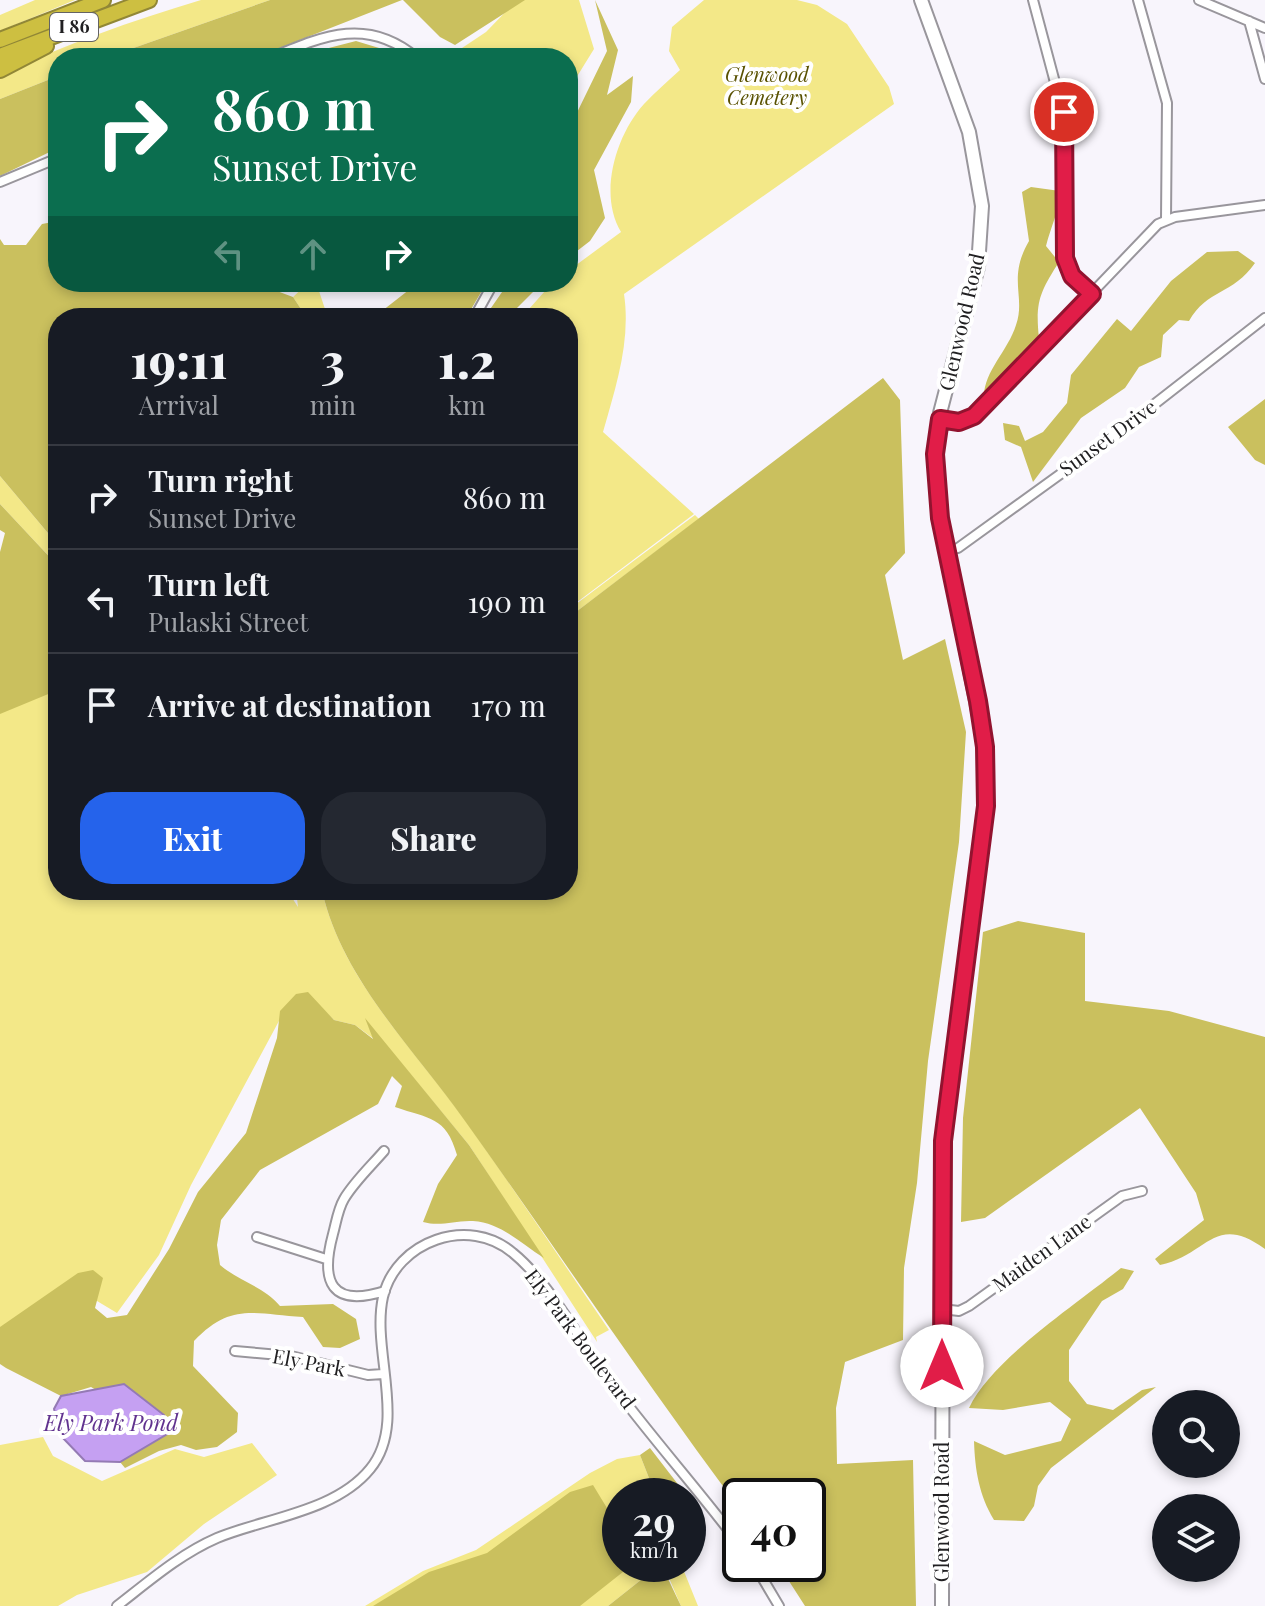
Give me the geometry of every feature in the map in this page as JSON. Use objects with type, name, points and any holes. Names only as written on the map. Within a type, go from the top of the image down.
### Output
[{"type":"highway","name":"I 86","points":[[0,40],[103,0]]},
{"type":"highway","name":"I 86","points":[[0,56],[149,0]]},
{"type":"highway","points":[[0,70],[92,20]]},
{"type":"street","name":"Glenwood Road","points":[[921,0],[969,132],[982,206],[978,267],[940,419],[936,481],[978,701],[985,747],[986,806],[943,1141],[942,1606]]},
{"type":"street","points":[[1033,0],[1065,120],[1065,258],[1072,276],[1092,294]]},
{"type":"street","points":[[1138,0],[1167,103],[1166,219]]},
{"type":"street","points":[[1199,0],[1265,28]]},
{"type":"street","points":[[1249,21],[1265,79]]},
{"type":"street","points":[[294,48],[317,38],[353,32],[382,39],[399,48]]},
{"type":"street","points":[[0,182],[48,162]]},
{"type":"street","points":[[940,419],[959,422],[974,416],[1166,219],[1265,205]]},
{"type":"street","name":"Sunset Drive","points":[[947,551],[958,548],[1120,431],[1265,318]]},
{"type":"street","points":[[384,1151],[345,1198],[326,1259],[326,1275],[332,1287],[342,1295],[357,1297],[385,1291]]},
{"type":"street","name":"Maiden Lane","points":[[942,1309],[959,1311],[969,1306],[1122,1196],[1142,1191]]},
{"type":"street","name":"Ely Park Boulevard","points":[[117,1606],[198,1548],[340,1494],[357,1482],[376,1460],[383,1440],[387,1412],[380,1319],[385,1291],[400,1264],[432,1241],[472,1235],[491,1239],[512,1252],[532,1271],[613,1386],[722,1522]]},
{"type":"street","points":[[257,1237],[326,1259]]},
{"type":"street","name":"Ely Park","points":[[235,1351],[307,1359],[368,1375],[383,1374]]},
{"type":"street","points":[[765,1582],[779,1606]]},
{"type":"green space","points":[[35,0],[75,0],[0,31],[0,15]]},
{"type":"green space","points":[[201,0],[270,0],[133,48],[64,48]]},
{"type":"green space","points":[[517,0],[579,0],[594,49],[578,75],[578,48],[462,48],[486,32]]},
{"type":"green space","name":"Glenwood Cemetery","points":[[704,0],[797,0],[817,5],[847,24],[889,87],[894,104],[624,294],[624,346],[603,432],[694,514],[578,601],[578,308],[530,308],[544,292],[578,292],[578,264],[621,232],[611,200],[613,165],[634,117],[680,70],[669,51],[672,27]]},
{"type":"green space","points":[[48,54],[48,80],[0,99],[0,76]]},
{"type":"green space","points":[[298,292],[319,292],[325,308],[300,308],[293,297]]},
{"type":"green space","points":[[0,476],[48,533],[48,555],[0,504]]},
{"type":"green space","points":[[695,515],[699,519],[578,610],[578,603]]},
{"type":"green space","points":[[48,669],[48,900],[293,900],[298,907],[297,900],[325,900],[345,953],[362,983],[465,1120],[609,1330],[596,1337],[597,1342],[469,1145],[367,1022],[374,1039],[355,1025],[334,1020],[314,1001],[287,1006],[191,1185],[159,1255],[117,1313],[67,1283],[0,1345],[0,702]]},
{"type":"green space","points":[[43,1437],[53,1456],[102,1481],[175,1449],[204,1457],[252,1443],[277,1475],[204,1524],[147,1572],[77,1595],[58,1606],[0,1606],[0,1445]]},
{"type":"green space","points":[[640,1455],[649,1478],[602,1478],[602,1582],[638,1582],[608,1606],[365,1606],[423,1571],[476,1550],[590,1473],[617,1459]]},
{"type":"green space","points":[[671,1582],[688,1582],[698,1606],[681,1606]]},
{"type":"shaded area","points":[[270,0],[402,0],[280,48],[133,48]]},
{"type":"shaded area","points":[[403,0],[525,0],[455,45],[440,37]]},
{"type":"shaded area","points":[[595,0],[618,50],[607,95],[633,76],[631,102],[594,170],[605,218],[590,241],[578,250],[578,110],[607,51]]},
{"type":"shaded area","points":[[356,41],[379,48],[329,48]]},
{"type":"shaded area","points":[[48,80],[48,153],[0,176],[0,99]]},
{"type":"shaded area","points":[[1031,187],[1060,191],[1046,246],[1059,262],[1040,298],[1039,338],[984,398],[987,379],[1012,335],[1019,315],[1019,266],[1029,241],[1022,192]]},
{"type":"shaded area","points":[[48,223],[48,292],[280,292],[293,297],[300,308],[48,308],[48,533],[0,476],[0,239],[4,245],[26,245],[42,224]]},
{"type":"shaded area","points":[[1238,251],[1255,263],[1247,273],[1204,303],[1189,321],[1179,320],[1163,335],[1161,357],[1139,367],[1125,388],[1081,418],[1033,482],[1021,447],[1005,440],[1003,423],[1019,426],[1025,441],[1043,432],[1067,403],[1071,375],[1117,319],[1131,331],[1171,281],[1207,252]]},
{"type":"shaded area","points":[[406,292],[481,292],[472,308],[386,308]]},
{"type":"shaded area","points":[[502,292],[533,292],[517,308],[491,308]]},
{"type":"shaded area","points":[[883,378],[900,400],[905,553],[885,575],[903,660],[945,639],[966,732],[959,842],[928,1061],[917,1183],[904,1268],[903,1340],[845,1362],[836,1408],[837,1464],[913,1460],[916,1606],[805,1606],[790,1582],[826,1582],[826,1478],[722,1478],[722,1484],[465,1121],[362,983],[345,953],[325,900],[578,900],[578,610]]},
{"type":"shaded area","points":[[1265,399],[1265,465],[1255,460],[1228,427]]},
{"type":"shaded area","points":[[0,504],[48,555],[48,694],[0,714],[0,552],[5,533],[0,530]]},
{"type":"shaded area","points":[[1018,921],[1085,933],[1085,1001],[1169,1011],[1265,1037],[1265,1249],[1234,1234],[1222,1235],[1176,1260],[1160,1265],[1155,1259],[1204,1220],[1196,1193],[1140,1108],[985,1218],[961,1222],[963,1118],[983,932]]},
{"type":"shaded area","points":[[308,992],[334,1020],[355,1025],[373,1039],[365,1018],[469,1145],[544,1258],[502,1230],[483,1223],[423,1222],[438,1184],[457,1155],[453,1142],[442,1126],[427,1117],[395,1107],[402,1086],[392,1076],[378,1104],[260,1170],[221,1220],[217,1245],[220,1265],[280,1306],[333,1304],[356,1319],[360,1339],[340,1348],[323,1347],[303,1317],[244,1313],[220,1320],[194,1341],[193,1366],[238,1413],[237,1432],[217,1447],[196,1450],[181,1445],[159,1451],[125,1468],[120,1462],[169,1433],[91,1387],[61,1396],[6,1368],[0,1364],[0,1327],[78,1273],[93,1270],[103,1278],[95,1308],[107,1318],[127,1315],[169,1249],[198,1192],[246,1133],[277,1038],[280,1011],[296,994]]},
{"type":"shaded area","points":[[1121,1268],[1134,1271],[1123,1289],[1102,1301],[1069,1350],[1069,1381],[1087,1404],[1113,1410],[1142,1390],[1156,1387],[1051,1468],[1038,1486],[1034,1506],[1024,1521],[994,1520],[979,1482],[974,1441],[1005,1455],[1061,1441],[1071,1419],[1050,1402],[1003,1410],[969,1408],[996,1371],[1060,1315]]},
{"type":"shaded area","points":[[650,1448],[673,1478],[649,1478],[640,1455]]},
{"type":"shaded area","points":[[593,1485],[602,1500],[602,1582],[610,1582],[580,1606],[373,1606],[429,1572],[487,1553],[570,1492]]},
{"type":"shaded area","points":[[638,1582],[670,1582],[681,1606],[608,1606]]},
{"type":"water","name":"Ely Park Pond","points":[[124,1384],[164,1415],[169,1433],[120,1462],[85,1461],[61,1436],[54,1409],[61,1396]]},
{"type":"route","points":[[942,1366],[943,1141],[986,806],[985,747],[940,518],[935,454],[940,419],[959,422],[974,416],[1092,294],[1072,276],[1065,258],[1064,112]]}]
